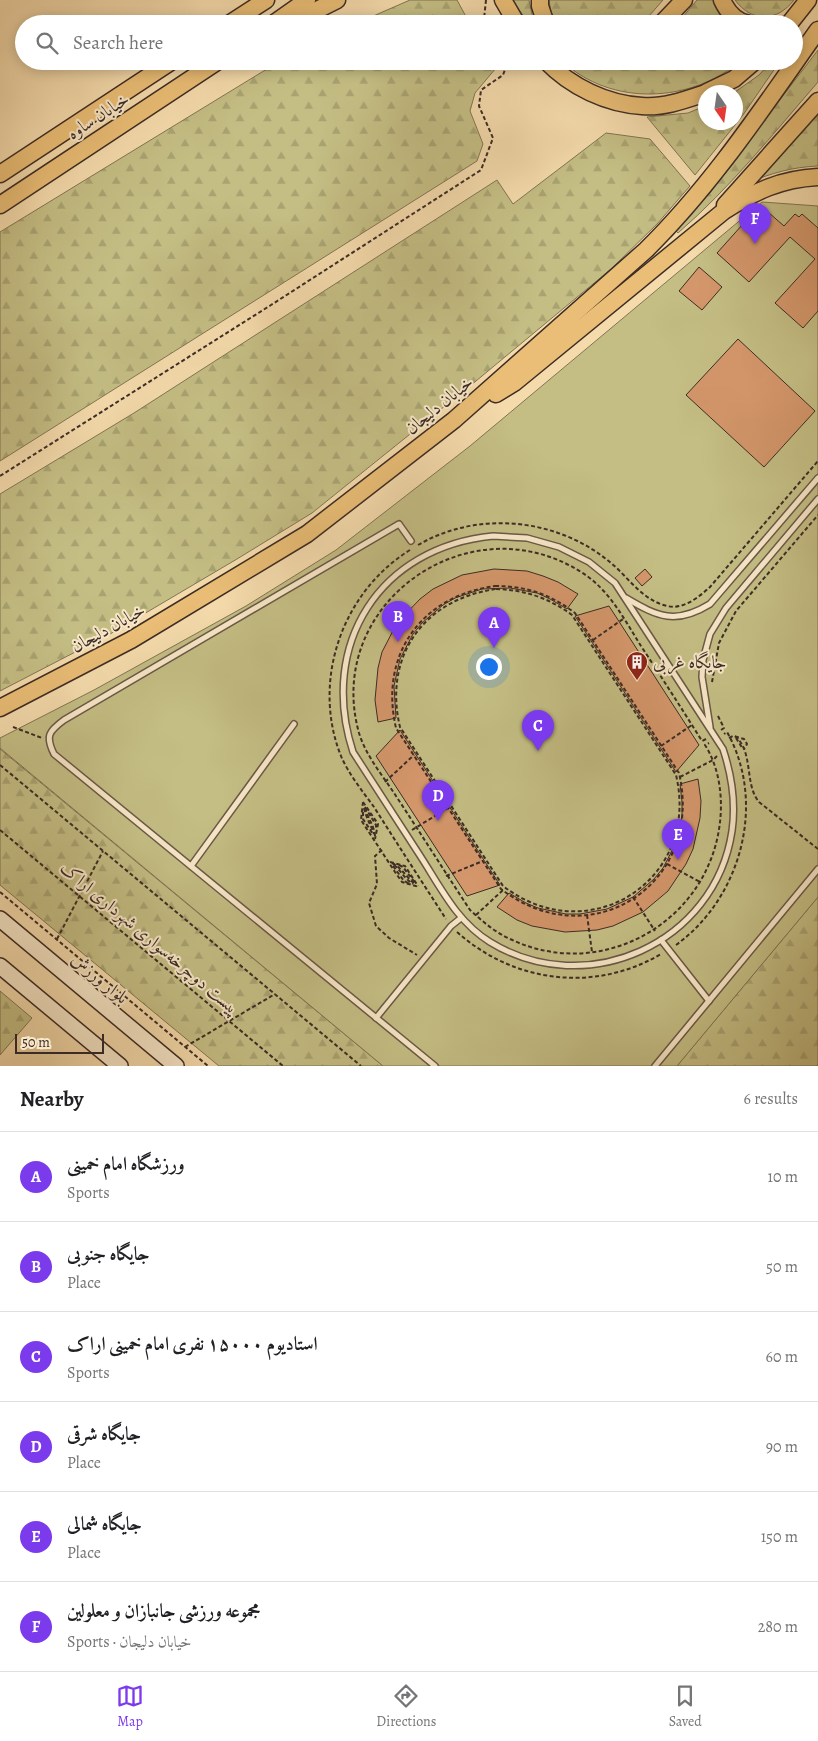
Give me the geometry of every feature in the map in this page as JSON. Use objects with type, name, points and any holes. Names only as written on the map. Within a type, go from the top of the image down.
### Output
[{"type":"main road","points":[[243,15],[266,0]]},
{"type":"main road","points":[[286,15],[307,0]]},
{"type":"main road","points":[[307,15],[337,0]]},
{"type":"main road","points":[[502,0],[512,15]]},
{"type":"main road","points":[[540,0],[543,15]]},
{"type":"main road","points":[[670,15],[684,0]]},
{"type":"main road","points":[[722,0],[732,15]]},
{"type":"main road","points":[[796,15],[808,0]]},
{"type":"main road","name":"خیابان دلیجان","points":[[803,51],[818,30]]},
{"type":"main road","points":[[0,174],[158,70]]},
{"type":"main road","name":"خیابان ساوه","points":[[0,205],[204,70]]},
{"type":"main road","points":[[557,70],[573,83],[596,96],[619,103],[643,106],[666,104],[698,95]]},
{"type":"main road","points":[[721,85],[744,70]]},
{"type":"main road","name":"خیابان دلیجان","points":[[0,708],[131,640],[307,534],[454,420],[671,226],[742,137],[790,70]]},
{"type":"main road","points":[[703,228],[818,101]]},
{"type":"main road","points":[[454,420],[514,383],[724,211],[758,191],[774,185],[793,180],[818,177]]},
{"type":"main road","name":"بلوار ورزش","points":[[0,919],[176,1066]]},
{"type":"main road","points":[[0,966],[120,1066]]},
{"type":"lane","points":[[624,597],[661,616],[689,614],[710,604],[818,478]]},
{"type":"lane","points":[[710,730],[702,677],[703,660],[710,634],[726,608],[818,499]]},
{"type":"lane","points":[[411,541],[399,524],[64,720],[53,728],[49,741],[54,754],[435,1066]]},
{"type":"lane","points":[[510,536],[543,541],[574,553],[615,583],[710,730],[723,749],[732,782],[734,807],[732,832],[728,848],[723,864],[711,888],[687,920],[661,940],[628,957],[593,965],[557,965],[522,957],[489,941],[461,918],[353,752],[343,717],[342,681],[350,646],[364,613],[375,598],[400,572],[414,561],[444,546],[477,538],[510,536]]},
{"type":"lane","points":[[192,866],[294,724]]},
{"type":"lane","points":[[655,1066],[818,869]]},
{"type":"lane","points":[[376,1018],[451,926],[461,918]]},
{"type":"lane","points":[[661,940],[709,1001]]},
{"type":"path","points":[[484,15],[486,0]]},
{"type":"path","points":[[0,476],[481,170],[493,138],[479,106],[481,90],[503,75],[505,70]]},
{"type":"path","points":[[727,732],[734,744],[740,762],[746,798],[746,816],[735,868],[722,894],[708,915],[696,928],[669,950],[633,968],[595,977],[556,978],[518,969],[482,952],[451,926],[342,758],[335,738],[330,709],[330,680],[338,642],[349,615],[365,590],[392,562],[423,542],[457,529],[493,524],[529,525],[564,535],[596,551],[624,575],[641,593],[654,601],[669,607],[684,604],[698,599],[710,588],[818,461]]},
{"type":"path","points":[[713,689],[712,680],[719,642],[736,611],[818,515]]},
{"type":"path","points":[[702,741],[605,591],[594,581],[568,564],[540,553],[509,548],[479,550],[449,558],[421,572],[408,581],[384,605],[367,634],[357,666],[354,699],[359,732],[364,747],[470,910],[496,931],[526,945],[558,953],[592,953],[624,945],[654,930],[678,911],[700,882],[712,860],[721,814],[719,784],[713,760],[705,745]]},
{"type":"path","points":[[503,586],[524,588],[551,597],[575,613],[661,746],[680,777],[684,816],[677,844],[667,864],[655,880],[634,898],[608,910],[587,915],[566,916],[538,910],[518,901],[502,890],[396,728],[392,700],[394,672],[404,645],[411,633],[420,622],[442,603],[454,596],[481,588],[503,586]]},
{"type":"path","points":[[502,589],[523,591],[549,600],[572,615],[588,639],[676,775],[679,788],[680,809],[678,829],[668,855],[652,878],[632,895],[607,907],[566,912],[539,907],[514,895],[503,886],[400,727],[396,713],[396,686],[402,659],[407,647],[423,624],[444,606],[462,597],[482,591],[502,589]]},
{"type":"path","points":[[592,640],[624,619]]},
{"type":"path","points":[[717,715],[724,728]]},
{"type":"path","points":[[661,746],[692,725]]},
{"type":"path","points":[[13,727],[49,741]]},
{"type":"path","points":[[744,750],[747,744],[744,739],[735,736],[744,750],[749,766],[753,794],[759,802],[818,849]]},
{"type":"path","points":[[414,755],[363,802],[361,820],[404,881],[419,888]]},
{"type":"path","points":[[680,777],[713,760]]},
{"type":"path","points":[[0,766],[361,1066]]},
{"type":"path","points":[[363,802],[376,825],[375,839]]},
{"type":"path","points":[[363,802],[366,818],[372,828],[375,839]]},
{"type":"path","points":[[395,841],[448,808]]},
{"type":"path","name":"پیست دوچرخه‌سواری شهرداری اراک","points":[[0,830],[283,1066]]},
{"type":"path","points":[[382,850],[375,856],[377,884],[369,903],[376,926],[389,938],[424,959]]},
{"type":"path","points":[[56,939],[103,851]]},
{"type":"path","points":[[419,888],[424,884],[483,861]]},
{"type":"path","points":[[390,862],[401,868],[419,888]]},
{"type":"path","points":[[390,862],[405,866],[419,888]]},
{"type":"path","points":[[667,864],[722,894]]},
{"type":"path","points":[[476,915],[502,890]]},
{"type":"path","points":[[0,892],[208,1066]]},
{"type":"path","points":[[632,895],[661,940]]},
{"type":"path","points":[[587,915],[595,977]]},
{"type":"path","points":[[185,1047],[275,994]]},
{"type":"green space","points":[[410,0],[457,0],[465,15],[376,15]]},
{"type":"green space","points":[[512,0],[529,0],[532,15],[523,15]]},
{"type":"green space","points":[[549,0],[663,0],[650,15],[553,15]]},
{"type":"green space","points":[[697,0],[715,0],[726,15],[684,15]]},
{"type":"green space","points":[[735,0],[794,0],[780,13],[775,15],[754,15],[742,8]]},
{"type":"green space","points":[[818,50],[818,82],[733,179],[678,233],[676,231],[723,174]]},
{"type":"green space","points":[[265,70],[494,70],[475,93],[470,111],[483,144],[477,161],[0,461],[0,232]]},
{"type":"green space","points":[[574,70],[728,70],[699,85],[675,92],[651,94],[627,92],[604,86],[582,76]]},
{"type":"green space","points":[[764,70],[774,70],[743,115],[743,86]]},
{"type":"green space","points":[[818,106],[818,166],[782,171],[748,183]]},
{"type":"green space","points":[[698,109],[698,130],[731,130],[695,175],[647,117],[688,113]]},
{"type":"green space","points":[[606,133],[650,139],[690,186],[657,224],[611,269],[312,513],[110,634],[0,691],[0,494],[134,413],[497,180],[513,204]]},
{"type":"green space","points":[[762,202],[818,206],[818,897],[677,1066],[383,1066],[0,748],[0,738],[94,690],[246,606],[336,550],[470,446]]},
{"type":"green space","points":[[0,749],[383,1066],[219,1066],[0,885]]},
{"type":"green space","points":[[818,897],[818,1066],[677,1066]]},
{"type":"green space","points":[[0,991],[32,1018],[0,1055]]},
{"type":"building","points":[[760,205],[784,226],[795,214],[799,217],[802,214],[818,228],[818,311],[803,328],[775,303],[815,259],[790,237],[749,282],[717,253]]},
{"type":"building","points":[[699,267],[722,287],[702,310],[679,291]]},
{"type":"building","points":[[738,339],[815,411],[764,467],[686,395]]},
{"type":"building","points":[[494,569],[527,571],[558,582],[578,594],[567,609],[537,593],[510,588],[482,589],[455,598],[443,605],[422,623],[413,634],[400,659],[394,686],[396,718],[378,722],[375,700],[378,668],[382,652],[397,623],[420,599],[433,589],[462,575]]},
{"type":"building","points":[[645,569],[652,577],[642,586],[635,578]]},
{"type":"building","name":"جایگاه غربی","points":[[609,606],[699,745],[676,772],[575,616]]},
{"type":"building","points":[[400,730],[500,885],[467,896],[376,756]]},
{"type":"building","points":[[698,779],[701,801],[700,818],[693,849],[686,864],[668,891],[643,912],[613,926],[597,930],[565,932],[532,926],[517,920],[497,907],[509,893],[538,908],[566,914],[580,914],[607,909],[633,897],[654,879],[663,868],[676,843],[682,816],[680,784]]},
{"type":"place","name":"مجموعه ورزشی جانبازان و معلولین","points":[[755,244]]},
{"type":"place","name":"جایگاه جنوبی","points":[[398,642]]},
{"type":"place","name":"ورزشگاه امام خمینی","points":[[494,648]]},
{"type":"place","name":"جایگاه غربی","points":[[637,681]]},
{"type":"place","name":"استادیوم ۱۵۰۰۰ نفری امام خمینی اراک","points":[[538,751]]},
{"type":"place","name":"جایگاه شرقی","points":[[438,821]]},
{"type":"place","name":"جایگاه شمالی","points":[[678,860]]}]
